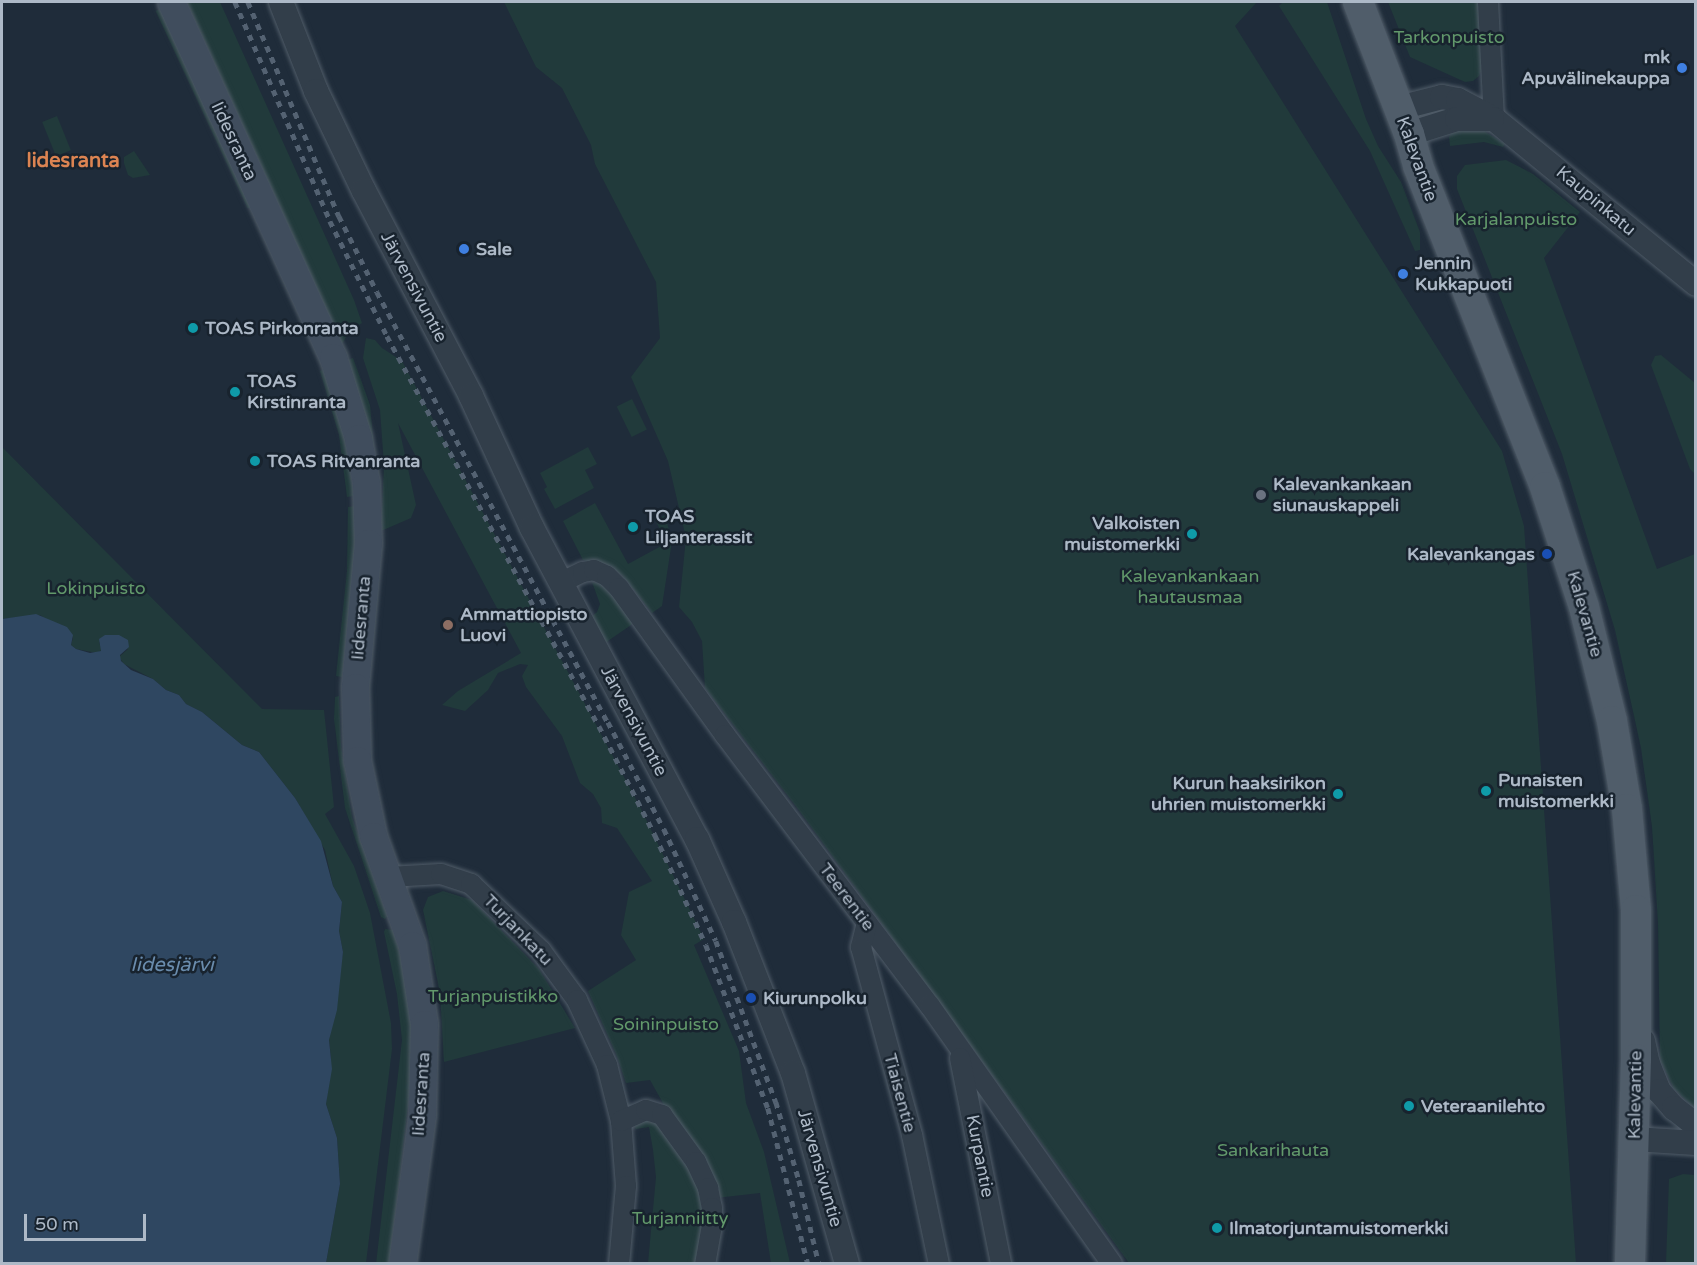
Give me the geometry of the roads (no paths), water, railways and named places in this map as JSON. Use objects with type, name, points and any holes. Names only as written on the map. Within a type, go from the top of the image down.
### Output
[{"type":"main road","name":"Iidesranta","points":[[171,2],[333,357],[351,410],[366,483],[368,532],[355,687],[357,760],[369,821],[412,945],[424,1024],[422,1115],[402,1263]]},
{"type":"main road","name":"Kalevantie","points":[[1358,2],[1404,121],[1418,166],[1545,487],[1590,630],[1617,744],[1627,809],[1636,910],[1637,1000],[1630,1263]]},
{"type":"street","name":"Järvensivuntie","points":[[281,2],[328,117],[436,328],[560,583],[697,839],[734,922],[793,1073],[847,1263]]},
{"type":"street","points":[[1404,121],[1494,119],[1488,2]]},
{"type":"street","name":"Kaupinkatu","points":[[1494,119],[1695,284]]},
{"type":"street","name":"Teerentie","points":[[560,583],[583,572],[594,570],[607,576],[619,588],[725,735],[867,923],[1112,1263]]},
{"type":"street","name":"Turjankatu","points":[[389,877],[441,874],[465,880],[484,894],[529,938],[559,972],[585,1015],[607,1065],[621,1121],[626,1186],[619,1263]]},
{"type":"street","name":"Tiaisentie","points":[[867,923],[861,947],[909,1125],[939,1263]]},
{"type":"street","points":[[1637,1000],[1643,1041],[1654,1080],[1666,1100],[1695,1125]]},
{"type":"street","name":"Kurpantie","points":[[958,1049],[1001,1263]]},
{"type":"street","points":[[621,1121],[646,1110],[662,1115],[696,1162],[708,1188],[712,1208],[712,1225],[705,1263]]},
{"type":"street","points":[[1634,1139],[1695,1143]]},
{"type":"water","name":"Iidesjärvi","points":[[36,614],[67,627],[73,635],[71,645],[90,653],[101,651],[99,639],[105,635],[119,635],[128,640],[129,647],[120,655],[121,661],[131,670],[153,679],[166,690],[179,695],[186,704],[202,712],[242,745],[259,752],[295,798],[321,841],[333,886],[342,902],[339,931],[343,952],[337,1010],[329,1040],[332,1069],[326,1104],[337,1138],[340,1184],[326,1263],[2,1263],[2,619]]},
{"type":"railway","points":[[235,2],[330,221],[387,336],[599,726],[655,835],[706,945],[768,1108],[808,1264]]},
{"type":"railway","points":[[248,2],[339,216],[377,292],[664,829],[716,941],[776,1102],[799,1180],[819,1264]]},
{"type":"place","name":"mk Apuvälinekauppa","points":[[1682,68]]},
{"type":"place","name":"Sale","points":[[464,249]]},
{"type":"place","name":"Jennin Kukkapuoti","points":[[1403,274]]},
{"type":"place","name":"TOAS Pirkonranta","points":[[193,328]]},
{"type":"place","name":"TOAS Kirstinranta","points":[[235,392]]},
{"type":"place","name":"TOAS Ritvanranta","points":[[255,461]]},
{"type":"place","name":"Kalevankankaan siunauskappeli","points":[[1261,495]]},
{"type":"place","name":"TOAS Liljanterassit","points":[[633,527]]},
{"type":"place","name":"Valkoisten muistomerkki","points":[[1192,534]]},
{"type":"place","name":"Kalevankangas","points":[[1547,554]]},
{"type":"place","name":"Ammattiopisto Luovi","points":[[448,625]]},
{"type":"place","name":"Punaisten muistomerkki","points":[[1486,791]]},
{"type":"place","name":"Kurun haaksirikon uhrien muistomerkki","points":[[1338,794]]},
{"type":"place","name":"Kiurunpolku","points":[[751,998]]},
{"type":"place","name":"Veteraanilehto","points":[[1409,1106]]},
{"type":"place","name":"Ilmatorjuntamuistomerkki","points":[[1217,1228]]},
{"type":"district","name":"Iidesranta","points":[[73,161]]},
{"type":"park label","name":"Tarkonpuisto","points":[[1449,37]]},
{"type":"park label","name":"Karjalanpuisto","points":[[1516,219]]},
{"type":"park label","name":"Kalevankankaan hautausmaa","points":[[1190,587]]},
{"type":"park label","name":"Lokinpuisto","points":[[96,588]]},
{"type":"park label","name":"Turjanpuistikko","points":[[493,996]]},
{"type":"park label","name":"Soininpuisto","points":[[666,1024]]},
{"type":"park label","name":"Sankarihauta","points":[[1273,1150]]},
{"type":"park label","name":"Turjanniitty","points":[[680,1218]]}]
